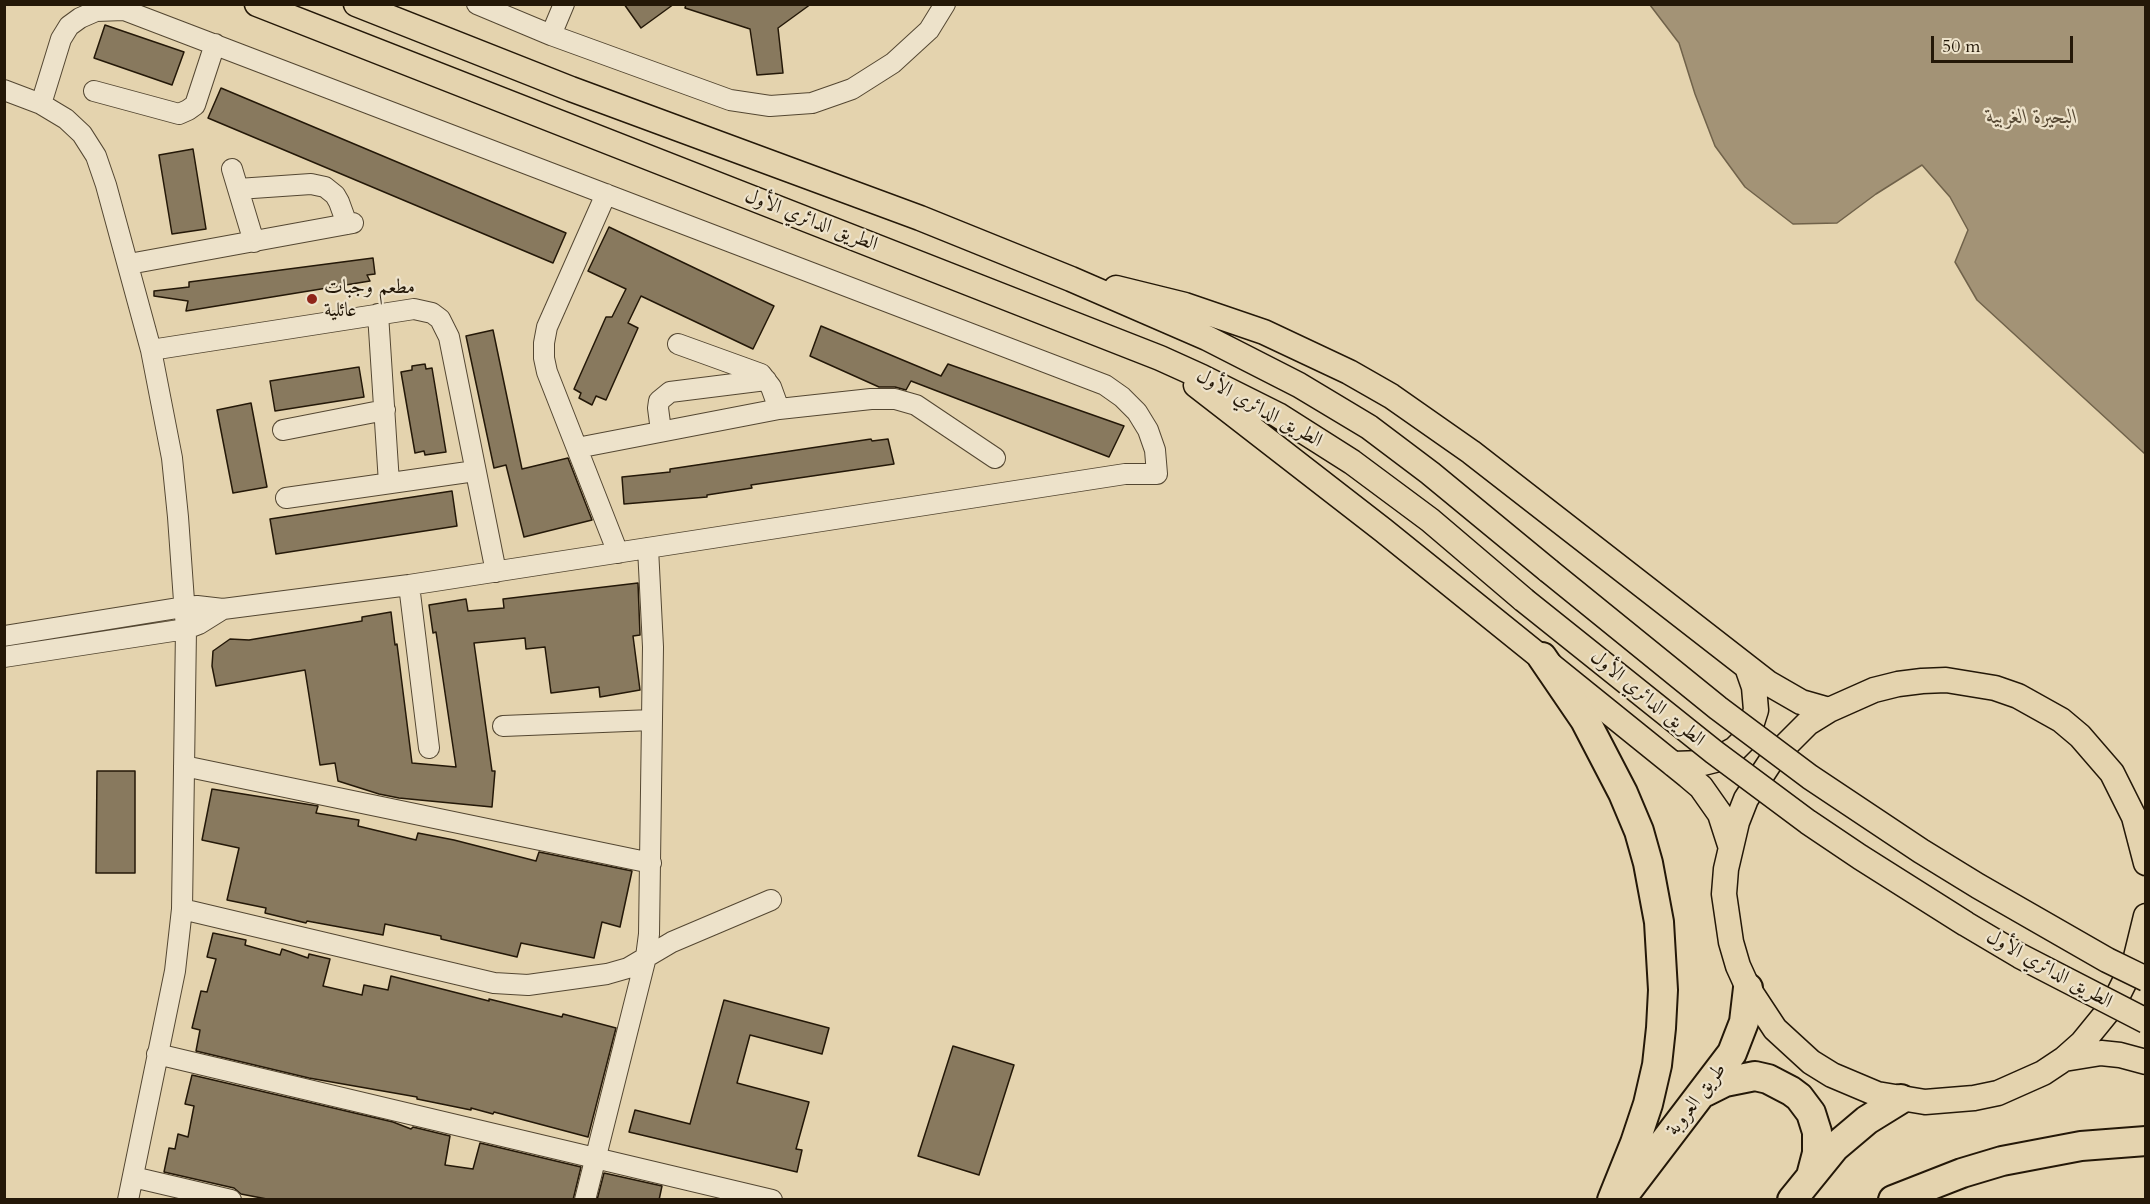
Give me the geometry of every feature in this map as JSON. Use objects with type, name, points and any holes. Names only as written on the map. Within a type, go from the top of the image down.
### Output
[{"type":"highway","points":[[1542,657],[1585,720],[1623,793],[1639,831],[1648,863],[1659,922],[1663,990],[1657,1065],[1648,1104],[1612,1200]]},
{"type":"highway","name":"طريق العروبة","points":[[1621,1200],[1724,1066],[1739,1039],[1744,1022],[1748,988]]},
{"type":"highway","points":[[1703,1093],[1725,1082],[1755,1076],[1774,1081],[1799,1097],[1811,1113],[1817,1132],[1817,1154],[1810,1176]]},
{"type":"highway","points":[[1792,1200],[1835,1147],[1851,1132],[1901,1099]]},
{"type":"highway","points":[[1893,1200],[1962,1173],[2002,1161],[2081,1146],[2145,1141]]},
{"type":"main road","name":"الطريق الدائري الأول","points":[[257,4],[1160,358],[1244,397],[1311,435],[1430,520],[1524,600],[1714,752],[1843,845],[2020,956],[2145,1021]]},
{"type":"main road","name":"الطريق الدائري الأول","points":[[356,4],[582,93],[909,214],[1071,279],[1208,338],[1254,361],[1336,406],[1400,450],[1718,708],[1809,777],[1978,886],[2107,960],[2145,979]]},
{"type":"main road","points":[[1071,279],[1148,294],[1220,316],[1307,351],[1358,377],[1432,423],[1471,452],[1747,667],[1788,696],[1828,710]]},
{"type":"main road","points":[[1160,358],[1326,485],[1701,787],[1723,822],[1730,845]]},
{"type":"main road","points":[[1673,764],[1703,763],[1715,760],[1725,756],[1743,741],[1749,732],[1756,710],[1754,687],[1747,667]]},
{"type":"main road","points":[[2145,863],[2134,817],[2112,773],[2097,753],[2061,720],[2018,696],[1971,683],[1922,681],[1898,684],[1851,698],[1808,723],[1790,740],[1768,764],[1746,799],[1730,845],[1725,878],[1726,918],[1738,966],[1748,988],[1775,1029],[1811,1062],[1854,1086],[1901,1099],[1925,1102],[1950,1102],[1998,1093],[2043,1072],[2064,1059],[2088,1037],[2113,1005],[2126,983],[2135,961],[2145,916]]},
{"type":"main road","points":[[2064,1059],[2101,1053],[2120,1055],[2145,1062]]},
{"type":"street","points":[[477,4],[551,35],[730,100],[770,106],[812,103],[852,89],[893,63],[928,30],[945,4]]},
{"type":"street","points":[[551,35],[564,4]]},
{"type":"street","points":[[4,636],[184,607],[223,609],[409,585],[1125,474],[1157,474],[1155,450],[1148,430],[1137,412],[1105,385],[124,10],[96,11],[69,26],[61,39],[41,104]]},
{"type":"street","points":[[94,91],[179,114],[195,105],[215,44]]},
{"type":"street","points":[[4,90],[41,104],[66,119],[82,134],[96,156],[129,264],[151,350],[172,458],[186,629],[182,909],[175,971],[128,1200]]},
{"type":"street","points":[[232,169],[254,242]]},
{"type":"street","points":[[129,264],[350,224],[335,195],[325,187],[311,184],[238,189]]},
{"type":"street","points":[[606,194],[547,327],[544,343],[547,372],[618,553]]},
{"type":"street","points":[[151,350],[414,309],[424,310],[440,320],[446,328],[496,572]]},
{"type":"street","points":[[378,314],[389,483]]},
{"type":"street","points":[[678,344],[754,370],[766,380],[779,410]]},
{"type":"street","points":[[661,431],[657,408],[659,401],[670,392],[766,380]]},
{"type":"street","points":[[578,448],[779,410],[871,399],[895,399],[916,405],[995,458]]},
{"type":"street","points":[[284,430],[385,410]]},
{"type":"street","points":[[286,498],[476,471]]},
{"type":"street","points":[[585,1200],[646,957],[651,913],[653,648],[648,548]]},
{"type":"street","points":[[409,585],[429,748]]},
{"type":"street","points":[[4,657],[186,629],[212,618],[223,609]]},
{"type":"street","points":[[503,726],[652,720]]},
{"type":"street","points":[[184,766],[651,862]]},
{"type":"street","points":[[182,909],[505,984],[539,985],[607,974],[628,968],[672,942],[771,900]]},
{"type":"street","points":[[157,1054],[772,1200]]},
{"type":"street","points":[[133,1177],[231,1200]]},
{"type":"water","name":"البحيرة الغربية","points":[[1650,5],[2145,5],[2145,454],[1977,300],[1955,262],[1968,230],[1950,197],[1922,165],[1876,194],[1837,223],[1793,224],[1745,187],[1715,146],[1679,43]]},
{"type":"building","points":[[624,4],[674,4],[641,28]]},
{"type":"building","points":[[686,4],[811,4],[778,28],[783,73],[757,75],[750,29],[685,8]]},
{"type":"building","points":[[105,25],[184,52],[172,85],[94,58]]},
{"type":"building","points":[[221,88],[566,233],[553,263],[208,118]]},
{"type":"building","points":[[193,149],[206,229],[172,234],[159,155]]},
{"type":"building","points":[[609,227],[774,306],[753,349],[641,296],[628,323],[638,328],[606,400],[596,396],[592,405],[579,398],[581,393],[574,389],[606,317],[612,317],[626,289],[588,271]]},
{"type":"building","points":[[373,258],[375,274],[367,275],[370,281],[186,311],[188,301],[154,296],[154,291],[189,287],[189,282]]},
{"type":"building","points":[[821,326],[941,376],[948,364],[1124,426],[1109,457],[911,381],[906,390],[879,387],[810,356]]},
{"type":"building","points":[[493,330],[522,469],[568,458],[592,520],[524,537],[506,465],[494,468],[466,336]]},
{"type":"building","points":[[425,364],[426,369],[432,368],[446,452],[425,455],[424,451],[415,453],[401,372],[412,370],[412,366]]},
{"type":"building","points":[[359,367],[364,397],[275,411],[270,381]]},
{"type":"building","points":[[251,403],[267,487],[233,493],[217,410]]},
{"type":"building","points":[[871,439],[872,441],[888,439],[894,464],[751,485],[752,488],[707,495],[707,497],[624,504],[622,477],[670,472],[670,469]]},
{"type":"building","points":[[452,491],[457,526],[276,554],[270,519]]},
{"type":"building","points":[[638,583],[640,635],[633,636],[640,690],[600,697],[599,687],[551,693],[545,647],[526,649],[525,638],[474,643],[492,771],[495,771],[492,807],[399,798],[338,781],[335,763],[320,765],[305,670],[216,686],[212,666],[213,651],[230,639],[249,640],[362,621],[362,617],[391,612],[412,763],[456,767],[436,632],[433,633],[429,605],[466,599],[468,611],[504,608],[503,599]]},
{"type":"building","points":[[97,771],[135,771],[135,873],[96,873]]},
{"type":"building","points":[[212,789],[318,806],[316,813],[359,820],[358,826],[416,840],[418,833],[536,861],[539,852],[632,871],[620,927],[602,922],[594,958],[521,943],[517,957],[441,939],[441,936],[385,924],[383,935],[307,921],[306,923],[265,913],[266,908],[227,900],[239,848],[202,840]]},
{"type":"building","points":[[213,933],[246,940],[245,945],[280,955],[282,949],[308,958],[309,954],[330,959],[323,986],[362,995],[364,985],[388,990],[391,976],[489,1001],[489,999],[562,1017],[563,1014],[616,1028],[588,1137],[494,1112],[493,1114],[471,1108],[471,1110],[417,1099],[417,1097],[309,1078],[196,1051],[200,1030],[192,1028],[201,991],[207,992],[216,959],[207,957]]},
{"type":"building","points":[[724,1000],[829,1028],[822,1054],[750,1035],[737,1083],[809,1102],[796,1149],[802,1150],[797,1172],[629,1132],[635,1110],[690,1124]]},
{"type":"building","points":[[953,1046],[1014,1065],[979,1175],[918,1156]]},
{"type":"building","points":[[192,1075],[393,1122],[411,1129],[413,1127],[450,1136],[445,1165],[473,1169],[480,1143],[581,1167],[573,1200],[272,1200],[241,1194],[234,1188],[164,1172],[169,1148],[175,1149],[178,1134],[188,1137],[194,1106],[185,1104]]},
{"type":"building","points":[[604,1173],[662,1186],[659,1200],[597,1200]]},
{"type":"place","name":"مطعم وجبات عائلية","points":[[312,299]]}]
